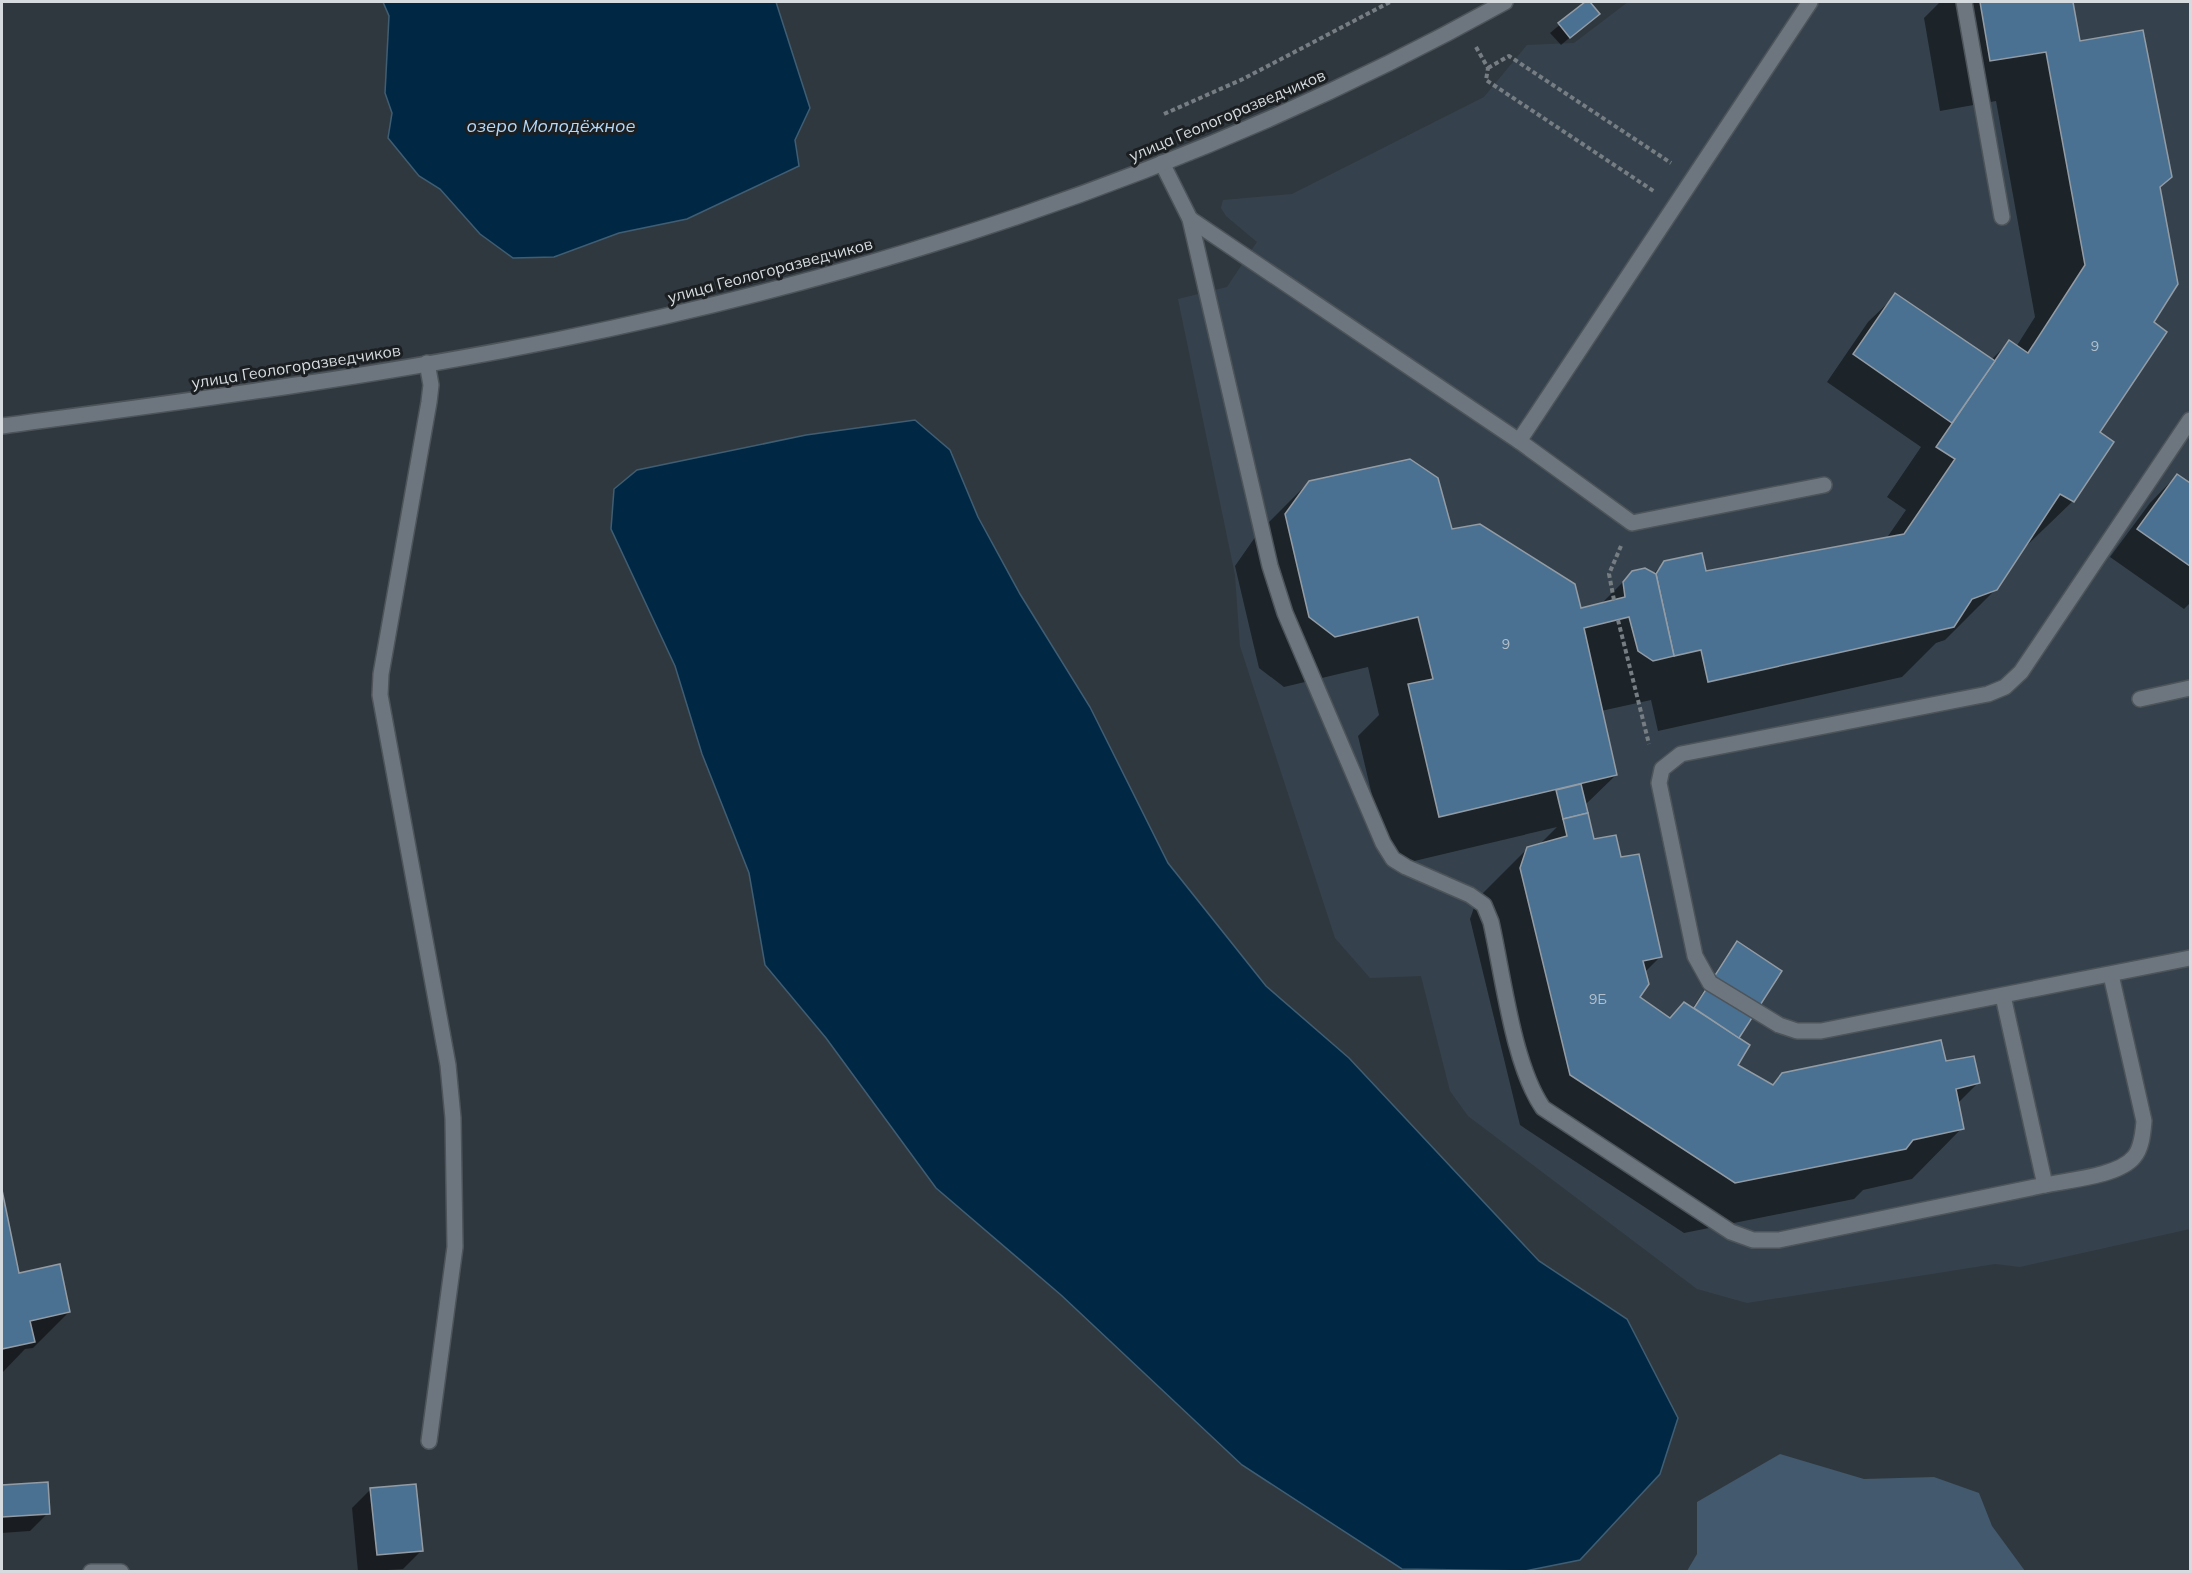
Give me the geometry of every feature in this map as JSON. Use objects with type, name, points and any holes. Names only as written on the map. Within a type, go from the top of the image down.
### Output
[{"type":"street","name":"улица Геологоразведчиков","points":[[2,426],[226,396],[555,340],[808,281],[1006,219],[1162,164],[1279,116],[1505,2]]},
{"type":"street","points":[[1519,441],[1810,2]]},
{"type":"street","points":[[1964,2],[2002,217]]},
{"type":"street","points":[[1162,164],[1190,219],[1270,566],[1285,613],[1383,843],[1393,859],[1470,895],[1484,905],[1491,922],[1522,1066],[1532,1092],[1543,1108],[1731,1232],[1753,1240],[1779,1240],[2115,1170],[2134,1157],[2142,1137],[2144,1121],[2111,975]]},
{"type":"street","points":[[1190,219],[1519,441],[1632,523],[1824,485]]},
{"type":"street","points":[[427,363],[431,385],[429,402],[381,674],[381,695],[448,1065],[453,1118],[455,1246],[429,1441]]},
{"type":"street","points":[[2190,420],[2020,672],[2005,687],[1988,694],[1681,753],[1662,769],[1659,783],[1695,956],[1701,970],[1710,982],[1779,1025],[1797,1031],[1821,1031],[2190,958]]},
{"type":"street","points":[[2140,699],[2190,688]]},
{"type":"street","points":[[2003,996],[2045,1185]]},
{"type":"street","points":[[91,1572],[121,1572]]},
{"type":"path","points":[[1164,114],[1243,79],[1390,2]]},
{"type":"path","points":[[1463,25],[1488,68],[1486,80],[1675,205]]},
{"type":"path","points":[[1488,68],[1509,56],[1693,178]]},
{"type":"path","points":[[1614,600],[1609,574],[1632,523]]},
{"type":"path","points":[[1618,620],[1659,783]]},
{"type":"shaded area","points":[[1628,2],[2190,2],[2190,1229],[2020,1267],[1995,1264],[1747,1303],[1697,1289],[1468,1116],[1450,1091],[1421,976],[1370,978],[1335,938],[1240,646],[1235,575],[1178,299],[1227,287],[1257,242],[1226,216],[1221,208],[1223,200],[1292,194],[1484,97],[1527,45],[1574,43]]},
{"type":"shaded area","points":[[1780,1454],[1864,1479],[1934,1477],[1979,1493],[1992,1526],[2025,1571],[1687,1571],[1697,1554],[1697,1502]]},
{"type":"water","name":"озеро Молодёжное","points":[[383,2],[776,2],[810,108],[795,140],[799,166],[687,219],[619,233],[554,257],[513,258],[480,234],[440,189],[419,176],[388,138],[392,113],[385,93],[389,16]]},
{"type":"water","points":[[915,420],[950,450],[978,517],[1020,594],[1090,707],[1168,863],[1266,986],[1349,1058],[1539,1261],[1627,1319],[1678,1418],[1660,1474],[1580,1560],[1525,1571],[1402,1569],[1242,1465],[1061,1295],[936,1188],[826,1038],[765,965],[749,873],[702,754],[675,666],[611,529],[614,489],[637,470],[806,435]]},
{"type":"building","points":[[1585,2],[1590,2],[1600,14],[1570,38],[1558,23]]},
{"type":"building","points":[[1980,2],[2073,2],[2080,41],[2143,30],[2172,177],[2160,187],[2178,284],[2154,322],[2167,332],[2100,432],[2114,442],[2074,502],[2060,494],[1997,590],[1972,599],[1954,627],[1708,682],[1701,650],[1674,656],[1656,574],[1664,561],[1702,553],[1706,571],[1904,534],[1955,459],[1936,447],[2009,340],[2028,353],[2085,265],[2046,52],[1990,61]]},
{"type":"building","points":[[1895,293],[1995,361],[1952,423],[1853,354]]},
{"type":"building","points":[[1410,459],[1438,478],[1452,529],[1480,524],[1575,584],[1581,608],[1625,597],[1623,582],[1632,571],[1645,568],[1656,574],[1674,656],[1653,661],[1638,651],[1629,617],[1584,628],[1617,775],[1439,817],[1408,684],[1433,679],[1418,617],[1335,637],[1309,617],[1285,514],[1309,481]]},
{"type":"building","points":[[2177,474],[2190,483],[2190,566],[2137,529]]},
{"type":"building","points":[[1581,784],[1588,813],[1563,819],[1556,790]]},
{"type":"building","points":[[1588,813],[1594,839],[1616,835],[1621,857],[1639,854],[1662,957],[1643,961],[1649,984],[1640,997],[1670,1018],[1684,1002],[1750,1045],[1738,1065],[1773,1085],[1782,1073],[1941,1040],[1946,1061],[1974,1056],[1980,1083],[1956,1089],[1964,1129],[1913,1140],[1906,1149],[1735,1183],[1570,1075],[1520,868],[1527,847],[1567,836],[1563,819]]},
{"type":"building","points":[[1737,941],[1782,971],[1739,1038],[1694,1008]]},
{"type":"building","points":[[2,1190],[19,1273],[60,1264],[70,1312],[30,1321],[35,1342],[2,1349]]},
{"type":"building","points":[[48,1482],[50,1514],[2,1517],[2,1485]]},
{"type":"building","points":[[416,1484],[423,1551],[377,1555],[370,1488]]}]
